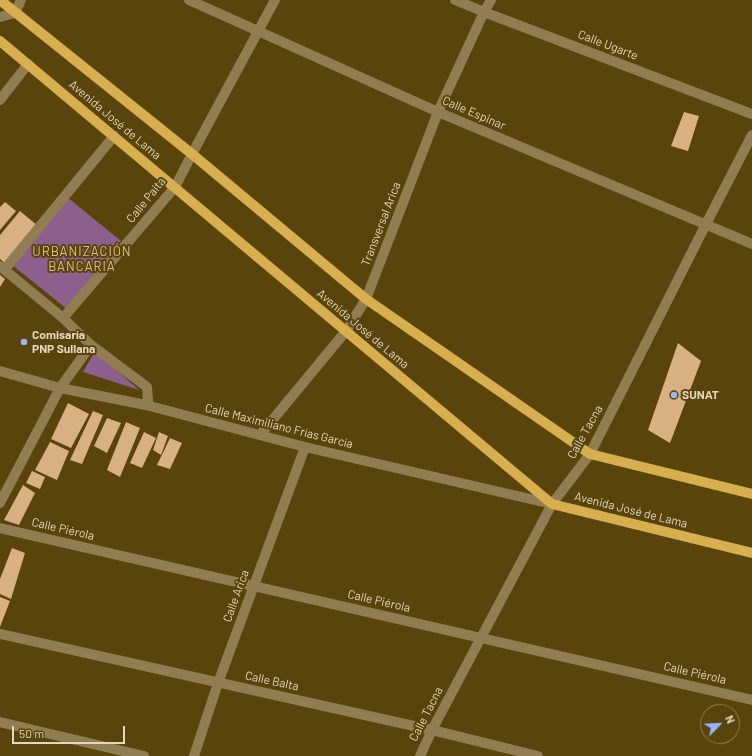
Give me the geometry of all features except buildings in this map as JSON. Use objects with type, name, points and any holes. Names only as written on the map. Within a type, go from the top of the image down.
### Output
[{"type":"main road","name":"Avenida José de Lama","points":[[0,0],[192,154],[366,300],[590,454],[752,494]]},
{"type":"main road","name":"Avenida José de Lama","points":[[0,41],[552,504],[752,553]]},
{"type":"street","points":[[0,17],[15,13],[21,0]]},
{"type":"street","name":"Calle Espinar","points":[[189,0],[438,112],[752,244]]},
{"type":"street","name":"Calle Paita","points":[[64,318],[175,188],[275,0]]},
{"type":"street","name":"Calle Ugarte","points":[[455,0],[752,114]]},
{"type":"street","name":"Transversal Arica","points":[[260,435],[346,331],[366,300],[438,112],[491,0]]},
{"type":"street","points":[[0,100],[28,64]]},
{"type":"street","name":"Calle Tacna","points":[[420,756],[432,730],[552,504],[590,454],[752,135]]},
{"type":"street","points":[[114,136],[3,268],[64,318],[91,345],[147,387],[148,401],[146,405]]},
{"type":"street","points":[[0,503],[60,388],[91,345]]},
{"type":"street","name":"Calle Maximiliano Frías García","points":[[0,371],[60,388],[146,405],[304,447],[552,504]]},
{"type":"street","name":"Calle Arica","points":[[194,756],[218,683],[304,447]]},
{"type":"street","name":"Calle Piérola","points":[[0,528],[752,700]]},
{"type":"street","name":"Calle Balta","points":[[0,634],[432,730],[538,756]]},
{"type":"street","points":[[0,722],[144,756]]},
{"type":"shaded area","points":[[67,197],[121,241],[67,309],[12,265]]},
{"type":"shaded area","points":[[95,351],[139,390],[83,372]]},
{"type":"place","name":"Comisaría PNP Sullana","points":[[24,342]]},
{"type":"place","name":"SUNAT","points":[[674,395]]},
{"type":"district","name":"URBANIZACIÓN BANCARIA","points":[[82,260]]}]
